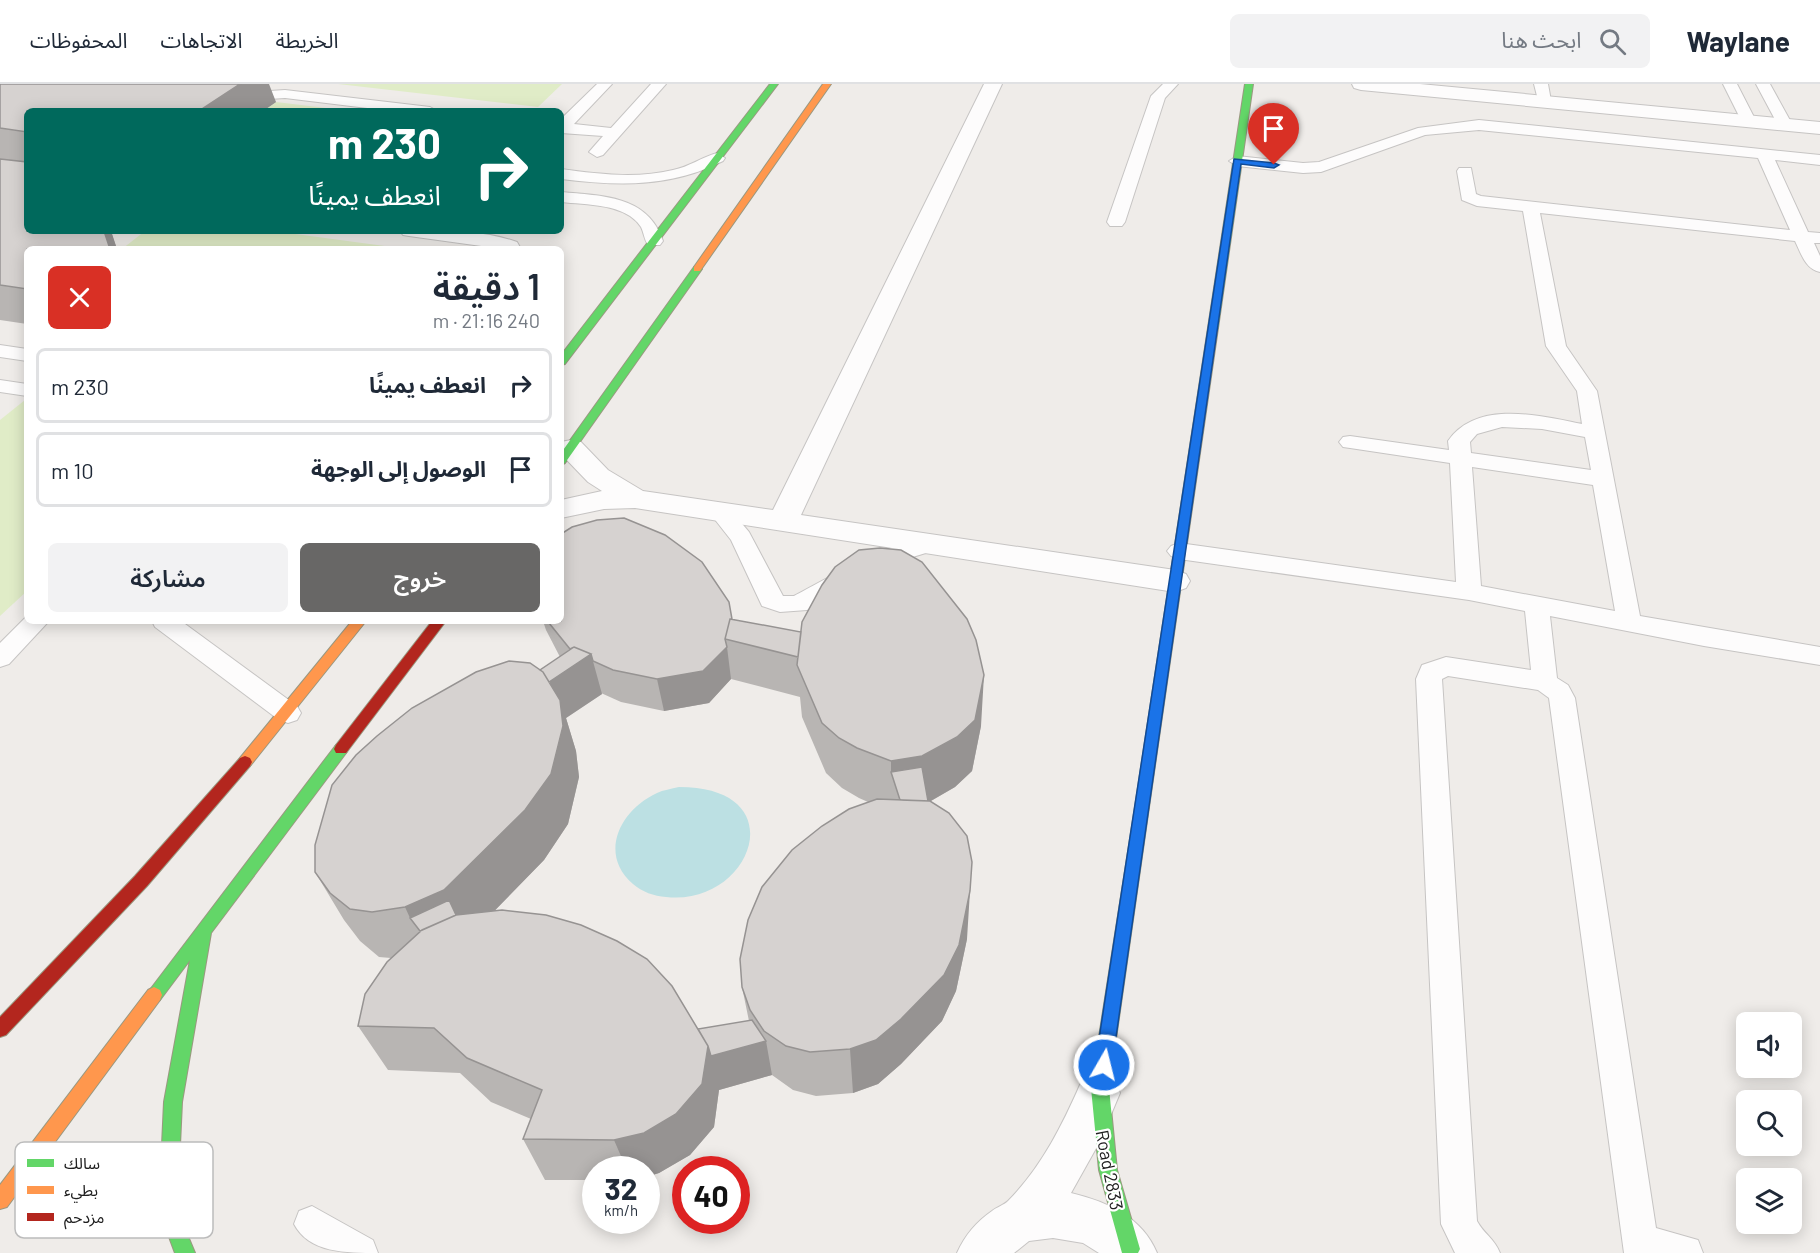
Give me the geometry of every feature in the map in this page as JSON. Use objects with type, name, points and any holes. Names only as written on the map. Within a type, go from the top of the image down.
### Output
[{"type":"street","points":[[564,358],[774,84]]},
{"type":"street","points":[[635,499],[566,455],[827,84]]},
{"type":"street","points":[[783,521],[993,84]]},
{"type":"street","name":"Road 2833","points":[[1131,1251],[1115,1207],[1106,1166],[1101,1126],[1100,1089],[1249,84]]},
{"type":"street","points":[[1362,84],[1543,93],[1748,121],[1820,128]]},
{"type":"street","points":[[564,508],[604,500],[635,499],[1175,581]]},
{"type":"street","points":[[0,1029],[82,947],[288,713],[357,624]]},
{"type":"street","points":[[44,1142],[437,624]]},
{"type":"street","points":[[171,1142],[173,1102],[204,928]]},
{"type":"street","name":"Road 2833","points":[[1023,1219],[1049,1188],[1070,1156],[1088,1122],[1100,1089]]},
{"type":"street","points":[[0,1200],[15,1180]]},
{"type":"street","points":[[981,1253],[999,1233],[1023,1219],[1051,1214],[1079,1218],[1107,1230],[1131,1251]]},
{"type":"street","points":[[179,1238],[185,1253]]},
{"type":"lane","points":[[564,124],[605,84]]},
{"type":"lane","points":[[597,152],[659,84]]},
{"type":"lane","points":[[1116,222],[1158,96],[1171,84]]},
{"type":"lane","points":[[1243,84],[1249,84]]},
{"type":"lane","points":[[1730,84],[1748,121]]},
{"type":"lane","points":[[1763,84],[1784,124]]},
{"type":"lane","points":[[235,98],[285,94],[404,108]]},
{"type":"lane","points":[[1237,161],[1303,168],[1321,167],[1422,131],[1479,125],[1820,160]]},
{"type":"lane","points":[[564,127],[614,133]]},
{"type":"lane","points":[[1764,154],[1813,260],[1820,267]]},
{"type":"lane","points":[[564,174],[636,180],[668,177],[696,169],[717,158]]},
{"type":"lane","points":[[1465,171],[1468,194],[1472,199],[1820,238]]},
{"type":"lane","points":[[591,201],[594,189],[609,179]]},
{"type":"lane","points":[[564,197],[623,207],[647,222],[654,241]]},
{"type":"lane","points":[[1532,207],[1556,346],[1564,360],[1584,383],[1629,623]]},
{"type":"lane","points":[[425,234],[452,239],[503,243],[511,246]]},
{"type":"lane","points":[[0,351],[24,355]]},
{"type":"lane","points":[[0,386],[24,390]]},
{"type":"lane","points":[[1469,592],[1460,458],[1460,441],[1465,433],[1474,426],[1487,422],[1520,421],[1594,432]]},
{"type":"lane","points":[[1350,441],[1602,479]]},
{"type":"lane","points":[[720,512],[741,537],[771,600],[780,604],[798,604],[898,553],[931,544]]},
{"type":"lane","points":[[1179,551],[1469,592],[1754,646],[1820,656]]},
{"type":"lane","points":[[1536,605],[1545,682]]},
{"type":"lane","points":[[0,658],[35,624]]},
{"type":"lane","points":[[168,624],[288,713]]},
{"type":"lane","points":[[1482,1253],[1468,1241],[1459,1224],[1429,678],[1431,672],[1446,666],[1545,682],[1559,692],[1562,698],[1641,1247],[1685,1253]]},
{"type":"lane","points":[[312,1224],[360,1253]]},
{"type":"green space","points":[[338,84],[562,84],[538,107]]},
{"type":"green space","points":[[276,102],[326,108],[267,108]]},
{"type":"green space","points":[[141,234],[295,234],[385,246],[126,246]]},
{"type":"green space","points":[[24,401],[24,594],[0,616],[0,420]]},
{"type":"water","points":[[679,787],[716,792],[739,806],[749,824],[749,846],[739,867],[720,884],[696,895],[666,897],[653,895],[633,884],[622,872],[615,847],[618,834],[624,821],[644,801],[664,790]]},
{"type":"building","points":[[0,84],[240,84],[204,108],[24,108],[24,132],[0,128]]},
{"type":"building","points":[[0,159],[24,162],[24,234],[105,234],[109,246],[24,246],[24,289],[0,285]]},
{"type":"building","points":[[624,518],[665,535],[702,562],[729,602],[732,619],[730,619],[725,639],[727,647],[703,671],[657,679],[613,670],[593,661],[591,654],[574,647],[570,649],[550,624],[564,624],[564,532],[572,527],[597,520]]},
{"type":"building","points":[[880,548],[901,550],[922,562],[967,619],[976,640],[984,675],[975,720],[957,737],[922,756],[891,761],[857,748],[839,738],[822,723],[797,665],[802,622],[822,585],[835,567],[859,550]]},
{"type":"building","points":[[730,619],[801,632],[798,657],[725,639]]},
{"type":"building","points":[[574,647],[591,654],[549,682],[540,670]]},
{"type":"building","points":[[509,661],[530,663],[543,672],[560,700],[563,726],[551,774],[525,810],[444,890],[405,907],[372,912],[350,909],[330,893],[315,872],[315,845],[332,785],[356,755],[412,708],[476,672]]},
{"type":"building","points":[[922,767],[928,801],[900,800],[891,772]]},
{"type":"building","points":[[877,799],[930,801],[949,813],[967,836],[972,862],[970,891],[959,945],[944,975],[901,1019],[876,1040],[850,1049],[810,1052],[786,1046],[764,1031],[750,1010],[742,987],[740,959],[748,920],[762,887],[792,850],[822,826],[849,809]]},
{"type":"building","points":[[449,900],[456,915],[420,931],[410,918]]},
{"type":"building","points":[[502,910],[546,915],[581,925],[617,941],[647,959],[672,986],[708,1046],[702,1084],[676,1114],[644,1133],[614,1140],[523,1139],[542,1090],[467,1058],[434,1028],[358,1026],[365,994],[387,962],[422,930],[456,915]]},
{"type":"building","points":[[752,1020],[766,1041],[711,1056],[698,1029]]},
{"type":"traffic: fast","points":[[564,358],[774,84]]},
{"type":"traffic: fast","points":[[1213,328],[1249,84]]},
{"type":"traffic: fast","points":[[564,457],[697,269]]},
{"type":"traffic: fast","points":[[154,995],[341,749]]},
{"type":"traffic: fast","points":[[1130,1249],[1108,1170],[1100,1088],[1142,807]]},
{"type":"traffic: fast","points":[[171,1142],[173,1102],[203,934]]},
{"type":"traffic: fast","points":[[179,1238],[185,1253]]},
{"type":"traffic: slow","points":[[697,269],[827,84]]},
{"type":"traffic: slow","points":[[1142,807],[1213,328]]},
{"type":"traffic: slow","points":[[245,762],[357,624]]},
{"type":"traffic: slow","points":[[44,1142],[154,995]]},
{"type":"traffic: slow","points":[[0,1200],[15,1180]]},
{"type":"traffic: jam","points":[[341,749],[437,624]]},
{"type":"traffic: jam","points":[[0,1029],[141,881],[245,762]]},
{"type":"route","points":[[1104,1065],[1237,161],[1274,165]]}]
